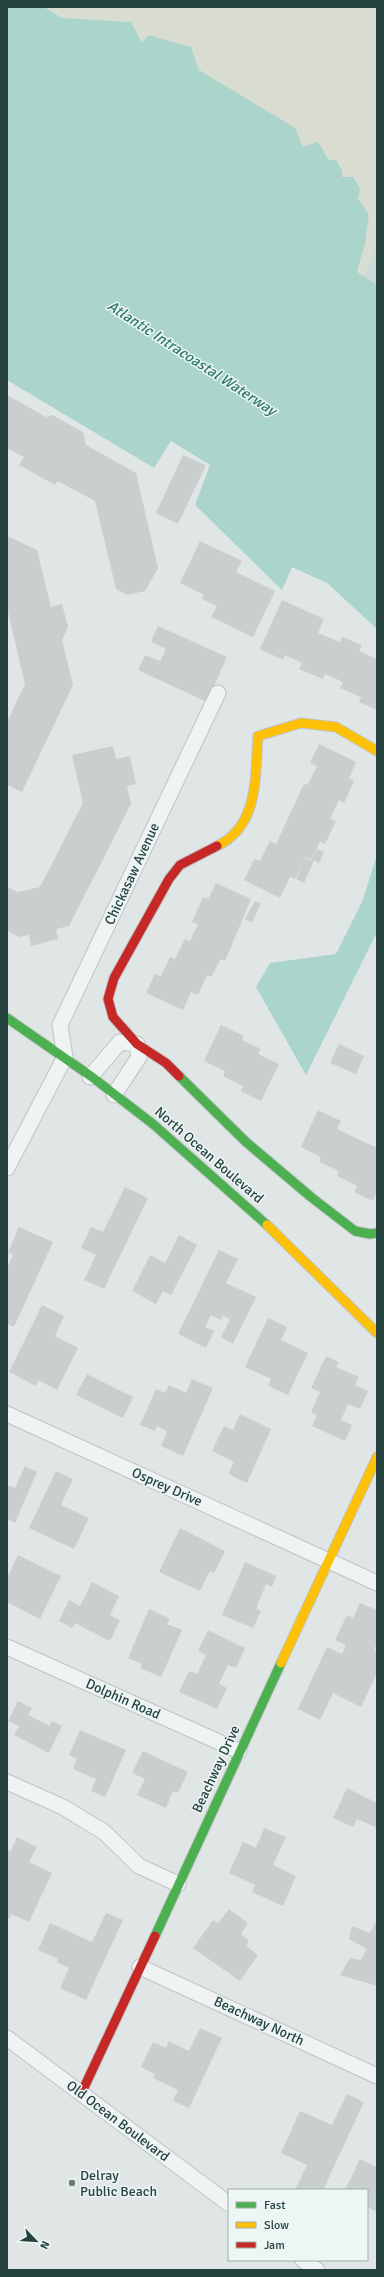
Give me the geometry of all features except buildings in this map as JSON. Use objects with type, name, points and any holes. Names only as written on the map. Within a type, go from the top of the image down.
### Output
[{"type":"street","name":"Chickasaw Avenue","points":[[65,1057],[60,1025],[218,693]]},
{"type":"street","points":[[377,751],[336,727],[329,726],[301,723],[258,736],[253,794],[244,822],[228,841],[180,865],[169,879],[114,978],[108,999],[113,1017],[137,1044],[166,1063],[246,1142],[311,1197],[355,1231],[370,1234],[377,1233]]},
{"type":"street","name":"North Ocean Boulevard","points":[[7,1018],[65,1057],[172,1139],[271,1228],[377,1333]]},
{"type":"street","points":[[90,1077],[120,1042],[137,1044]]},
{"type":"street","points":[[114,1095],[138,1057],[137,1044]]},
{"type":"street","points":[[7,1168],[65,1057]]},
{"type":"street","name":"Osprey Drive","points":[[7,1414],[377,1583]]},
{"type":"street","name":"Beachway Drive","points":[[81,2094],[239,1750],[377,1457]]},
{"type":"street","name":"Dolphin Road","points":[[7,1647],[239,1750]]},
{"type":"street","points":[[7,1782],[63,1807],[104,1832],[139,1866],[178,1884]]},
{"type":"street","name":"Beachway North","points":[[140,1967],[377,2076]]},
{"type":"street","name":"Old Ocean Boulevard","points":[[7,2038],[228,2203]]},
{"type":"street","points":[[304,2261],[317,2270]]},
{"type":"shaded area","points":[[44,7],[377,7],[377,245],[363,276],[356,272],[360,264],[369,215],[318,143],[303,147],[199,70],[191,47],[142,43],[131,22],[62,18]]},
{"type":"shaded area","points":[[377,245],[377,285],[363,276]]},
{"type":"water","name":"Atlantic Intracoastal Waterway","points":[[7,7],[44,7],[62,18],[131,22],[142,43],[148,35],[191,47],[199,70],[295,128],[303,147],[318,142],[329,160],[336,160],[342,171],[342,177],[353,177],[360,189],[358,199],[369,215],[365,244],[357,272],[377,285],[377,629],[327,583],[292,567],[282,590],[195,505],[210,465],[171,441],[154,468],[7,380]]},
{"type":"water","points":[[377,855],[377,932],[306,1075],[256,987],[270,963],[336,954],[362,902]]},
{"type":"traffic: fast","points":[[7,1018],[92,1077],[153,1124],[267,1225]]},
{"type":"traffic: fast","points":[[179,1076],[246,1142],[311,1197],[355,1231],[370,1234],[377,1233]]},
{"type":"traffic: fast","points":[[155,1936],[281,1663]]},
{"type":"traffic: slow","points":[[217,846],[231,837],[241,826],[248,813],[255,784],[258,736],[301,723],[336,727],[377,751]]},
{"type":"traffic: slow","points":[[267,1225],[377,1333]]},
{"type":"traffic: slow","points":[[281,1663],[377,1457]]},
{"type":"traffic: jam","points":[[179,1076],[166,1063],[137,1044],[113,1017],[108,999],[114,978],[169,879],[180,865],[217,846]]},
{"type":"traffic: jam","points":[[81,2094],[155,1936]]},
{"type":"place","name":"Delray Public Beach","points":[[72,2183]]}]
